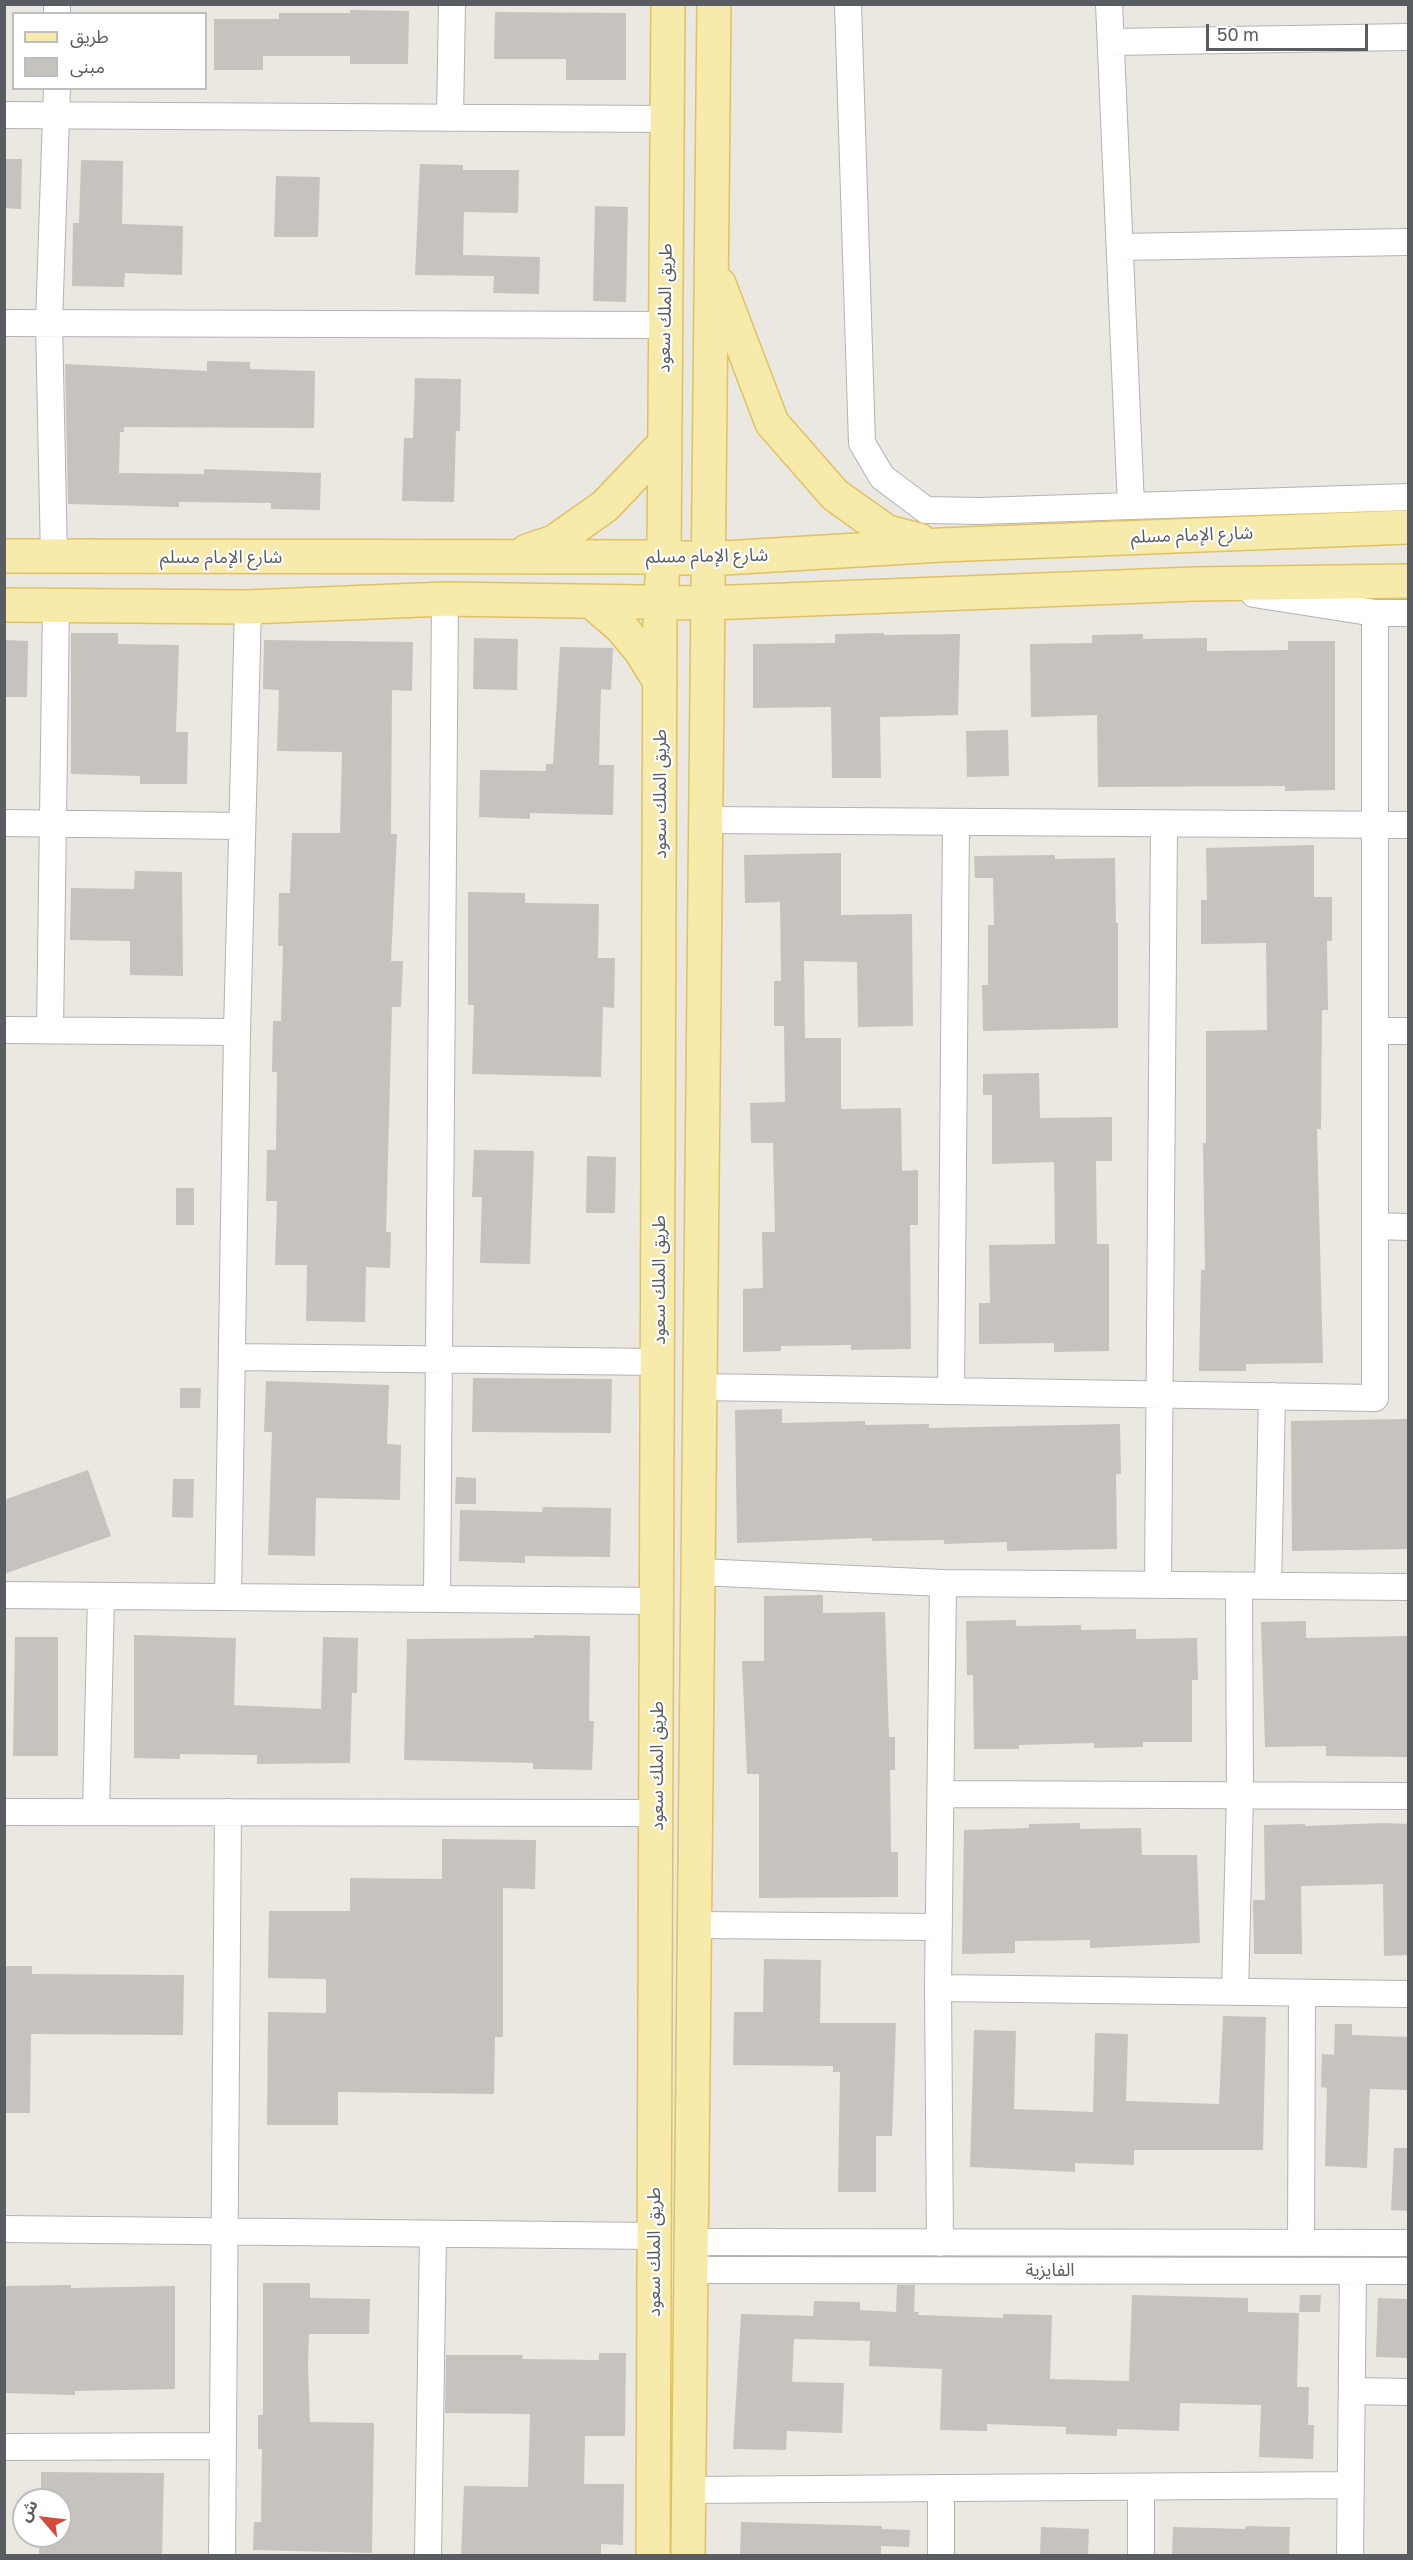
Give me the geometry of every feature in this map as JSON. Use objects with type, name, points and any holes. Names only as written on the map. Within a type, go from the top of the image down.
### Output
[{"type":"main road","name":"طريق الملك سعود","points":[[653,2556],[660,601],[664,556],[663,445],[668,4]]},
{"type":"main road","name":"طريق الملك سعود","points":[[688,2556],[714,4]]},
{"type":"main road","points":[[711,260],[737,336],[772,423],[835,495],[887,532],[942,545]]},
{"type":"main road","points":[[508,556],[554,542],[605,506],[663,445]]},
{"type":"main road","name":"شارع الإمام مسلم","points":[[4,556],[664,556],[707,559],[942,545],[1408,527]]},
{"type":"main road","points":[[4,604],[248,607],[445,599],[708,603],[1195,584],[1408,581]]},
{"type":"main road","points":[[592,602],[621,627],[641,651],[660,682]]},
{"type":"street","points":[[450,118],[452,4]]},
{"type":"street","points":[[848,4],[862,443],[882,477],[926,510],[979,511],[1408,497]]},
{"type":"street","points":[[1110,4],[1131,506]]},
{"type":"street","points":[[1111,42],[1408,37]]},
{"type":"street","points":[[54,557],[49,323],[57,90]]},
{"type":"street","points":[[4,115],[667,119]]},
{"type":"street","points":[[1120,247],[1408,242]]},
{"type":"street","points":[[4,323],[665,325]]},
{"type":"street","points":[[1195,584],[1375,613],[1408,613]]},
{"type":"street","points":[[436,1599],[445,599]]},
{"type":"street","points":[[50,1030],[56,605]]},
{"type":"street","points":[[228,1598],[237,1032],[248,607]]},
{"type":"street","points":[[700,1387],[1375,1398],[1375,613]]},
{"type":"street","points":[[705,820],[1408,825]]},
{"type":"street","points":[[951,1391],[956,822]]},
{"type":"street","points":[[4,823],[242,826]]},
{"type":"street","points":[[1158,1585],[1164,824]]},
{"type":"street","points":[[4,1030],[237,1032]]},
{"type":"street","points":[[1375,1031],[1408,1031]]},
{"type":"street","points":[[1375,1226],[1408,1227]]},
{"type":"street","points":[[232,1357],[658,1362]]},
{"type":"street","points":[[1268,1586],[1272,1396]]},
{"type":"street","points":[[698,1572],[943,1583],[1408,1587]]},
{"type":"street","points":[[940,2243],[938,1988],[943,1583]]},
{"type":"street","points":[[1235,1992],[1240,1795],[1239,1586]]},
{"type":"street","points":[[4,1596],[657,1601]]},
{"type":"street","points":[[96,1812],[100,1596]]},
{"type":"street","points":[[942,1794],[1408,1796]]},
{"type":"street","points":[[4,1812],[657,1813]]},
{"type":"street","points":[[222,2556],[228,1812]]},
{"type":"street","points":[[695,1925],[939,1927]]},
{"type":"street","points":[[938,1988],[1408,1994]]},
{"type":"street","points":[[1301,2243],[1302,1993]]},
{"type":"street","points":[[4,2229],[654,2236]]},
{"type":"street","points":[[428,2556],[433,2234]]},
{"type":"street","name":"الفايزية","points":[[691,2256],[940,2243],[1408,2243]]},
{"type":"street","name":"الفايزية","points":[[691,2256],[1408,2271]]},
{"type":"street","points":[[1350,2556],[1353,2271]]},
{"type":"street","points":[[1352,2391],[1408,2392]]},
{"type":"street","points":[[4,2447],[223,2446]]},
{"type":"street","points":[[688,2490],[1351,2485]]},
{"type":"street","points":[[1141,2487],[1141,2556]]},
{"type":"street","points":[[941,2488],[941,2556]]},
{"type":"building","points":[[350,10],[409,11],[408,64],[350,64],[350,56],[263,56],[263,70],[214,70],[214,19],[279,19],[279,13],[350,13]]},
{"type":"building","points":[[495,12],[626,13],[626,80],[566,80],[566,59],[494,59]]},
{"type":"building","points":[[4,159],[22,159],[21,209],[4,208]]},
{"type":"building","points":[[81,160],[123,161],[122,224],[183,226],[182,275],[125,273],[124,287],[72,286],[73,223],[79,223]]},
{"type":"building","points":[[420,164],[463,165],[463,170],[519,170],[518,213],[464,212],[463,255],[540,257],[539,294],[493,293],[494,276],[415,275]]},
{"type":"building","points":[[276,176],[320,177],[318,237],[274,237]]},
{"type":"building","points":[[595,206],[628,207],[626,302],[593,301]]},
{"type":"building","points":[[207,361],[250,362],[250,369],[315,371],[314,428],[124,427],[124,432],[120,432],[119,473],[204,474],[204,469],[321,473],[320,510],[271,509],[271,503],[179,502],[179,507],[68,504],[65,364],[207,371]]},
{"type":"building","points":[[415,378],[461,379],[460,431],[456,431],[454,502],[402,501],[404,438],[413,438]]},
{"type":"building","points":[[71,633],[118,633],[118,644],[179,645],[176,732],[188,732],[187,784],[140,784],[140,776],[71,774]]},
{"type":"building","points":[[884,633],[884,635],[960,634],[958,715],[880,717],[881,778],[832,778],[831,707],[753,708],[753,644],[835,643],[835,634]]},
{"type":"building","points":[[1143,634],[1143,639],[1207,638],[1207,651],[1288,650],[1288,641],[1335,641],[1335,790],[1285,791],[1285,786],[1098,787],[1097,715],[1031,717],[1030,644],[1092,643],[1092,635]]},
{"type":"building","points":[[474,638],[518,639],[517,690],[473,689]]},
{"type":"building","points":[[4,640],[28,641],[27,697],[4,697]]},
{"type":"building","points":[[264,640],[413,642],[412,691],[392,690],[391,834],[397,834],[391,961],[403,961],[401,1007],[392,1007],[386,1232],[391,1232],[390,1268],[366,1267],[365,1322],[306,1321],[307,1265],[275,1265],[277,1201],[266,1201],[267,1150],[276,1150],[277,1072],[272,1072],[273,1021],[281,1021],[283,946],[278,946],[279,893],[290,893],[292,833],[340,833],[342,752],[277,751],[279,690],[263,689]]},
{"type":"building","points":[[560,647],[613,648],[611,690],[601,689],[599,765],[614,765],[613,815],[530,813],[530,819],[479,817],[480,770],[546,771],[546,764],[553,764]]},
{"type":"building","points":[[1008,730],[1009,776],[967,777],[966,731]]},
{"type":"building","points":[[1314,845],[1314,897],[1332,897],[1332,941],[1327,941],[1328,1010],[1322,1010],[1321,1129],[1317,1129],[1323,1363],[1246,1364],[1246,1371],[1199,1371],[1201,1270],[1205,1270],[1203,1143],[1206,1143],[1206,1031],[1267,1030],[1266,943],[1201,944],[1201,900],[1207,900],[1206,848]]},
{"type":"building","points":[[841,853],[841,915],[912,914],[913,1026],[858,1027],[857,962],[804,961],[805,1038],[841,1038],[841,1109],[901,1108],[902,1171],[918,1170],[918,1225],[910,1225],[911,1349],[851,1350],[851,1345],[781,1346],[781,1351],[743,1352],[743,1289],[763,1288],[762,1232],[775,1232],[773,1143],[751,1143],[750,1103],[785,1102],[784,1026],[774,1026],[774,981],[781,981],[780,902],[745,903],[744,855]]},
{"type":"building","points":[[1055,855],[1055,859],[1115,858],[1116,923],[1118,923],[1118,1028],[983,1031],[982,985],[988,985],[988,925],[994,925],[993,878],[975,878],[974,856]]},
{"type":"building","points":[[135,871],[182,872],[183,976],[130,975],[130,941],[70,940],[71,888],[134,889]]},
{"type":"building","points":[[468,892],[525,893],[525,903],[599,904],[598,958],[615,958],[614,1008],[603,1007],[601,1077],[472,1074],[474,1005],[468,1005]]},
{"type":"building","points":[[1039,1073],[1040,1118],[1112,1117],[1112,1161],[1096,1161],[1097,1244],[1109,1244],[1109,1351],[1054,1352],[1054,1343],[979,1344],[979,1303],[990,1303],[989,1245],[1055,1244],[1054,1162],[992,1164],[992,1095],[983,1095],[983,1074]]},
{"type":"building","points":[[474,1150],[534,1151],[530,1264],[480,1263],[482,1197],[472,1197]]},
{"type":"building","points":[[587,1156],[616,1157],[615,1213],[586,1213]]},
{"type":"building","points":[[176,1188],[194,1188],[194,1225],[176,1225]]},
{"type":"building","points":[[473,1378],[612,1379],[611,1433],[472,1432]]},
{"type":"building","points":[[266,1381],[389,1385],[387,1444],[401,1445],[400,1500],[316,1498],[315,1556],[268,1555],[272,1432],[264,1432]]},
{"type":"building","points":[[180,1388],[201,1388],[200,1408],[180,1408]]},
{"type":"building","points":[[782,1409],[782,1423],[865,1421],[865,1425],[929,1424],[929,1428],[1120,1424],[1121,1474],[1116,1474],[1117,1549],[1007,1551],[1007,1542],[944,1544],[944,1540],[872,1541],[872,1538],[737,1543],[735,1410]]},
{"type":"building","points":[[1408,1419],[1408,1549],[1292,1551],[1291,1421]]},
{"type":"building","points":[[88,1470],[111,1536],[4,1574],[4,1500]]},
{"type":"building","points":[[456,1477],[476,1478],[476,1504],[455,1504]]},
{"type":"building","points":[[173,1479],[194,1479],[193,1518],[172,1517]]},
{"type":"building","points":[[543,1507],[611,1508],[610,1557],[525,1556],[525,1563],[459,1561],[460,1510],[542,1512]]},
{"type":"building","points":[[823,1595],[823,1613],[885,1612],[889,1737],[895,1737],[895,1770],[890,1770],[891,1852],[898,1852],[898,1897],[759,1898],[759,1774],[747,1774],[742,1661],[764,1661],[764,1596]]},
{"type":"building","points":[[1016,1620],[1016,1626],[1081,1625],[1081,1630],[1136,1629],[1136,1639],[1197,1638],[1198,1680],[1192,1680],[1192,1742],[1143,1742],[1143,1747],[1094,1748],[1094,1743],[1019,1745],[1019,1749],[974,1749],[973,1675],[967,1675],[966,1621]]},
{"type":"building","points":[[1306,1621],[1306,1638],[1408,1636],[1408,1757],[1326,1756],[1326,1746],[1265,1747],[1261,1622]]},
{"type":"building","points":[[134,1635],[236,1638],[234,1705],[321,1709],[323,1637],[358,1638],[357,1693],[352,1693],[350,1763],[257,1764],[257,1755],[180,1754],[180,1759],[134,1758]]},
{"type":"building","points":[[534,1635],[590,1636],[589,1721],[594,1721],[592,1770],[533,1769],[533,1763],[404,1760],[407,1639],[534,1638]]},
{"type":"building","points":[[15,1637],[58,1637],[58,1756],[13,1756]]},
{"type":"building","points":[[1080,1823],[1080,1829],[1141,1828],[1142,1855],[1197,1855],[1200,1943],[1090,1948],[1090,1940],[1015,1941],[1015,1953],[962,1954],[964,1830],[1029,1828],[1029,1824]]},
{"type":"building","points":[[1408,1824],[1408,1955],[1384,1956],[1383,1884],[1301,1886],[1302,1954],[1254,1954],[1253,1900],[1265,1900],[1264,1825]]},
{"type":"building","points":[[442,1839],[536,1840],[535,1889],[503,1888],[503,2037],[495,2037],[494,2094],[338,2092],[338,2125],[267,2125],[268,2012],[326,2013],[326,1979],[268,1978],[269,1911],[350,1911],[350,1878],[442,1879]]},
{"type":"building","points":[[764,1959],[821,1960],[820,2023],[896,2023],[892,2136],[876,2136],[876,2192],[838,2192],[840,2072],[833,2072],[833,2066],[733,2065],[734,2012],[763,2012]]},
{"type":"building","points":[[4,1966],[32,1966],[32,1974],[184,1975],[183,2035],[31,2034],[30,2113],[4,2113]]},
{"type":"building","points":[[1223,2016],[1266,2017],[1263,2150],[1134,2150],[1134,2165],[1075,2163],[1075,2172],[970,2167],[974,2030],[1016,2031],[1014,2109],[1093,2112],[1095,2033],[1128,2034],[1126,2101],[1219,2104]]},
{"type":"building","points":[[1335,2024],[1352,2024],[1352,2035],[1408,2037],[1408,2090],[1370,2089],[1367,2168],[1325,2166],[1327,2088],[1321,2087],[1322,2054],[1334,2055]]},
{"type":"building","points":[[1394,2148],[1408,2148],[1408,2211],[1391,2210]]},
{"type":"building","points":[[263,2283],[310,2283],[310,2298],[370,2299],[369,2334],[309,2334],[308,2366],[310,2422],[374,2423],[372,2553],[253,2550],[254,2522],[261,2522],[262,2449],[258,2449],[258,2415],[263,2415]]},
{"type":"building","points":[[71,2285],[71,2288],[175,2286],[175,2389],[75,2391],[75,2395],[4,2393],[4,2286]]},
{"type":"building","points":[[897,2285],[915,2285],[914,2312],[919,2312],[918,2315],[1003,2318],[1003,2314],[1052,2315],[1050,2379],[1129,2381],[1132,2295],[1248,2298],[1248,2312],[1299,2313],[1297,2387],[1309,2387],[1308,2425],[1314,2425],[1313,2459],[1259,2457],[1261,2405],[1180,2403],[1179,2431],[1117,2429],[1117,2436],[1066,2434],[1066,2427],[987,2424],[987,2431],[940,2430],[942,2369],[869,2366],[870,2341],[794,2339],[792,2382],[844,2383],[842,2433],[787,2431],[786,2450],[733,2449],[741,2314],[813,2316],[814,2301],[860,2302],[860,2310],[896,2312]]},
{"type":"building","points":[[1300,2295],[1321,2295],[1320,2312],[1299,2312]]},
{"type":"building","points":[[1378,2298],[1408,2299],[1408,2358],[1376,2357]]},
{"type":"building","points":[[599,2353],[626,2353],[625,2436],[585,2436],[584,2484],[624,2484],[623,2545],[601,2544],[601,2556],[461,2556],[464,2486],[528,2487],[530,2414],[445,2413],[446,2355],[523,2355],[522,2359],[599,2360]]},
{"type":"building","points":[[41,2472],[164,2473],[162,2554],[39,2554],[39,2548],[72,2548],[72,2488],[41,2488]]},
{"type":"building","points":[[741,2522],[882,2526],[882,2529],[910,2530],[909,2547],[881,2546],[881,2556],[740,2556]]},
{"type":"building","points":[[1246,2526],[1290,2527],[1289,2556],[1172,2556],[1173,2527],[1245,2529]]},
{"type":"building","points":[[1041,2527],[1089,2529],[1088,2556],[1040,2556]]}]
